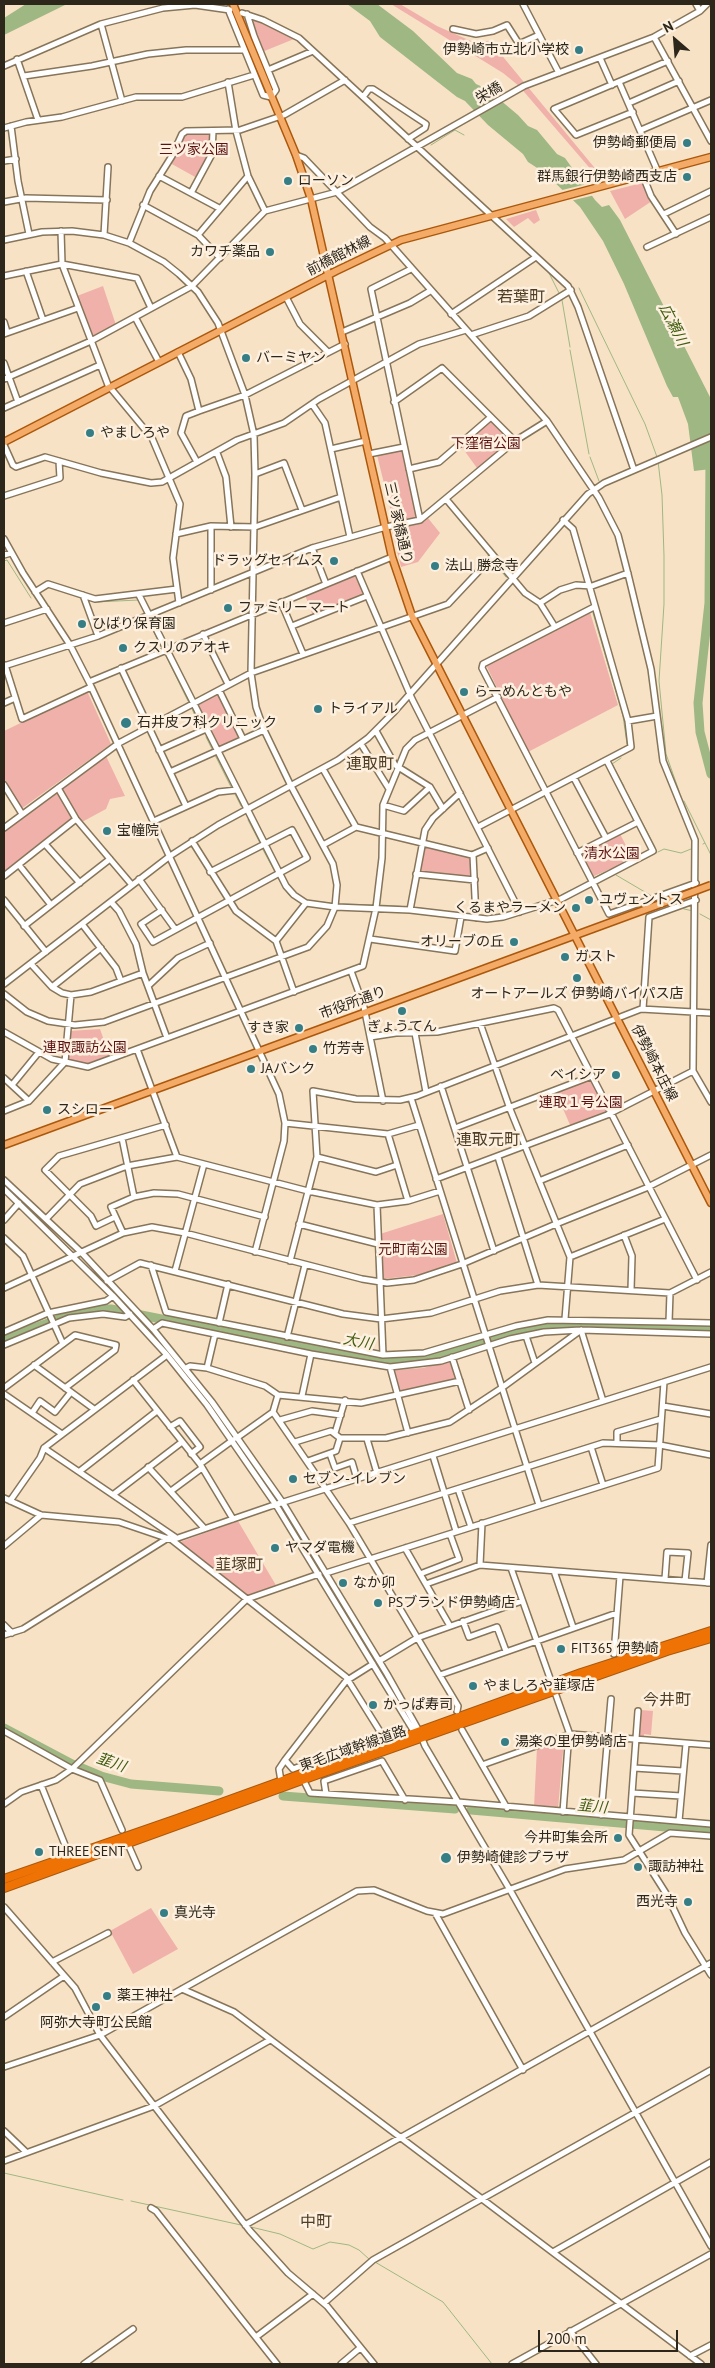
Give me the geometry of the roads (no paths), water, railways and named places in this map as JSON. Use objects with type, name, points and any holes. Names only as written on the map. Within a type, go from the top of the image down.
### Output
[{"type":"highway","name":"東毛広域幹線道路","points":[[4,1879],[711,1631]]},
{"type":"highway","name":"東毛広域幹線道路","points":[[554,1687],[711,1638]]},
{"type":"highway","name":"東毛広域幹線道路","points":[[4,1888],[303,1779],[418,1734]]},
{"type":"main road","name":"三ツ家橋通り","points":[[230,8],[280,117],[311,199],[330,274],[392,557],[412,616],[574,935]]},
{"type":"main road","name":"前橋館林線","points":[[4,443],[390,244],[418,234],[711,157]]},
{"type":"main road","name":"市役所通り","points":[[4,1145],[711,885]]},
{"type":"main road","name":"伊勢崎本庄線","points":[[574,935],[711,1203]]},
{"type":"street","points":[[523,4],[559,73]]},
{"type":"street","points":[[696,4],[700,11]]},
{"type":"street","name":"栄橋","points":[[265,211],[337,192],[524,86],[654,37],[700,11],[707,4]]},
{"type":"street","points":[[4,66],[101,24],[180,5],[230,8],[244,50],[263,95],[270,94],[276,90],[244,13],[296,36],[571,290],[634,470]]},
{"type":"street","points":[[101,24],[122,101]]},
{"type":"street","points":[[453,29],[476,34],[493,31],[507,25],[519,44],[539,34]]},
{"type":"street","points":[[654,37],[711,141]]},
{"type":"street","points":[[24,76],[172,51],[244,50]]},
{"type":"street","points":[[268,70],[313,51]]},
{"type":"street","points":[[600,58],[612,85]]},
{"type":"street","points":[[17,60],[38,120]]},
{"type":"street","points":[[632,112],[576,135],[554,109],[668,61]]},
{"type":"street","points":[[4,128],[147,96],[182,97],[254,75]]},
{"type":"street","points":[[129,243],[143,205],[172,156],[182,134],[186,131],[236,131],[280,117],[345,80]]},
{"type":"street","points":[[629,104],[679,81]]},
{"type":"street","points":[[6,378],[91,341],[192,286],[265,211],[248,176],[236,131],[228,82]]},
{"type":"street","points":[[619,82],[658,172]]},
{"type":"street","points":[[363,97],[370,89],[373,89],[426,124],[425,128],[408,138]]},
{"type":"street","points":[[641,130],[694,109],[711,100]]},
{"type":"street","points":[[11,126],[29,234]]},
{"type":"street","points":[[191,193],[212,154],[213,132]]},
{"type":"street","points":[[296,156],[304,158],[390,244],[547,421],[583,476],[594,489],[618,535],[651,669],[660,748],[666,772],[694,835],[696,900],[693,1071],[711,1102]]},
{"type":"street","points":[[4,161],[16,159]]},
{"type":"street","points":[[104,236],[108,167]]},
{"type":"street","points":[[159,176],[220,208]]},
{"type":"street","points":[[198,235],[248,176]]},
{"type":"street","points":[[644,176],[651,196],[676,234]]},
{"type":"street","points":[[664,214],[711,191]]},
{"type":"street","points":[[4,202],[22,198],[107,200]]},
{"type":"street","points":[[143,205],[198,235],[220,258]]},
{"type":"street","points":[[647,247],[711,217]]},
{"type":"street","points":[[62,231],[62,264],[109,388],[152,438],[180,504],[173,558],[179,604]]},
{"type":"street","points":[[4,240],[29,234],[62,231],[104,236],[129,243],[164,262],[192,286],[209,308],[222,330],[245,395],[254,435],[254,571],[251,673],[256,707],[264,730],[291,786],[324,845],[336,875],[335,907],[327,926],[315,941],[300,952],[104,1022],[68,1025],[38,1018],[15,1005],[4,994]]},
{"type":"street","points":[[451,314],[536,258]]},
{"type":"street","points":[[4,276],[62,264],[137,278],[151,308]]},
{"type":"street","points":[[411,268],[371,289],[420,520]]},
{"type":"street","points":[[26,271],[43,320]]},
{"type":"street","points":[[471,335],[529,316],[571,290]]},
{"type":"street","points":[[342,332],[376,318],[430,291]]},
{"type":"street","points":[[286,297],[300,324],[328,352]]},
{"type":"street","points":[[4,322],[6,333],[78,308]]},
{"type":"street","points":[[135,317],[159,362]]},
{"type":"street","points":[[4,443],[13,466],[16,467],[45,457],[151,484],[162,482],[217,453],[237,440],[284,423],[312,404],[427,340],[466,330]]},
{"type":"street","points":[[197,462],[181,433],[186,416],[245,395],[345,344]]},
{"type":"street","points":[[178,352],[191,379],[199,411]]},
{"type":"street","points":[[4,363],[6,378],[18,402]]},
{"type":"street","points":[[4,408],[100,365]]},
{"type":"street","points":[[394,402],[442,368],[514,441]]},
{"type":"street","points":[[312,404],[324,420],[350,537]]},
{"type":"street","points":[[409,469],[439,462],[491,417]]},
{"type":"street","points":[[392,557],[121,668],[22,719],[4,666],[98,636],[312,548],[386,527],[420,520],[514,441],[547,421]]},
{"type":"street","points":[[4,984],[139,879],[192,841],[323,769],[376,731],[410,695],[563,520],[594,489],[711,437]]},
{"type":"street","points":[[331,449],[366,441]]},
{"type":"street","points":[[369,454],[404,447]]},
{"type":"street","points":[[217,453],[226,477],[231,527]]},
{"type":"street","points":[[4,496],[60,478],[59,461]]},
{"type":"street","points":[[255,474],[284,463],[302,510]]},
{"type":"street","points":[[176,534],[211,526],[254,527],[342,497]]},
{"type":"street","points":[[446,499],[525,593],[540,603],[555,627]]},
{"type":"street","points":[[478,827],[630,748],[628,720],[573,529],[563,520]]},
{"type":"street","points":[[211,526],[211,590]]},
{"type":"street","points":[[4,539],[35,592],[70,645],[90,684],[279,1094],[285,1123],[283,1148],[255,1252]]},
{"type":"street","points":[[312,548],[326,584]]},
{"type":"street","points":[[4,556],[11,553]]},
{"type":"street","points":[[4,828],[118,743],[228,684],[251,673],[303,654],[448,604],[493,556]]},
{"type":"street","points":[[357,572],[410,695],[520,912]]},
{"type":"street","points":[[540,603],[560,590],[576,585],[589,586],[628,573]]},
{"type":"street","points":[[35,592],[48,584],[95,599],[177,589]]},
{"type":"street","points":[[83,595],[98,636]]},
{"type":"street","points":[[139,595],[264,844],[294,895],[306,903],[335,907],[410,910],[494,919],[556,900],[653,851],[607,761]]},
{"type":"street","points":[[292,626],[367,596]]},
{"type":"street","points":[[282,602],[303,654]]},
{"type":"street","points":[[594,607],[482,665],[609,914],[696,882]]},
{"type":"street","points":[[4,623],[47,610]]},
{"type":"street","points":[[203,634],[228,684]]},
{"type":"street","points":[[121,668],[186,806]]},
{"type":"street","points":[[219,690],[243,739]]},
{"type":"street","points":[[4,1032],[39,1052],[65,1062],[88,1067],[364,965],[376,908],[382,858],[383,805],[408,746],[429,732],[498,697]]},
{"type":"street","points":[[4,702],[15,698]]},
{"type":"street","points":[[628,720],[657,716]]},
{"type":"street","points":[[159,750],[206,729]]},
{"type":"street","points":[[170,772],[264,730]]},
{"type":"street","points":[[376,731],[398,768],[430,787],[443,809]]},
{"type":"street","points":[[360,744],[389,790]]},
{"type":"street","points":[[323,769],[356,827]]},
{"type":"street","points":[[574,778],[606,838]]},
{"type":"street","points":[[4,785],[22,814]]},
{"type":"street","points":[[383,805],[404,811],[430,787]]},
{"type":"street","points":[[58,788],[76,820],[132,885]]},
{"type":"street","points":[[154,821],[218,792],[236,790]]},
{"type":"street","points":[[410,910],[421,843],[427,825],[460,793]]},
{"type":"street","points":[[4,876],[76,820]]},
{"type":"street","points":[[577,853],[638,822]]},
{"type":"street","points":[[324,845],[356,827],[473,855],[488,848]]},
{"type":"street","points":[[162,910],[141,926],[154,942],[307,858],[292,830],[210,872]]},
{"type":"street","points":[[192,841],[236,911],[276,940],[294,992]]},
{"type":"street","points":[[45,844],[80,883]]},
{"type":"street","points":[[473,855],[476,918]]},
{"type":"street","points":[[24,926],[110,859]]},
{"type":"street","points":[[19,865],[51,905]]},
{"type":"street","points":[[416,874],[474,880]]},
{"type":"street","points":[[139,879],[175,929]]},
{"type":"street","points":[[4,900],[46,952]]},
{"type":"street","points":[[643,1008],[649,917],[696,900]]},
{"type":"street","points":[[111,902],[119,911],[136,944],[143,973],[167,1038]]},
{"type":"street","points":[[276,940],[306,903]]},
{"type":"street","points":[[370,939],[455,951],[461,916]]},
{"type":"street","points":[[82,924],[116,968],[121,981]]},
{"type":"street","points":[[148,986],[178,958],[210,944]]},
{"type":"street","points":[[52,987],[101,948]]},
{"type":"street","points":[[30,964],[52,987],[62,993],[71,994],[91,992],[143,973]]},
{"type":"street","points":[[350,971],[364,1013],[383,1101]]},
{"type":"street","points":[[4,1111],[29,1101],[65,1062],[71,994]]},
{"type":"street","points":[[370,1037],[437,1032],[554,1008],[558,1010],[697,1280]]},
{"type":"street","points":[[290,1261],[317,1157],[313,1091],[383,1101],[411,1098],[643,1008],[711,1013]]},
{"type":"street","points":[[480,1023],[510,1109],[570,1257],[564,1319]]},
{"type":"street","points":[[416,1033],[426,1092]]},
{"type":"street","points":[[137,1049],[177,1157]]},
{"type":"street","points":[[12,1085],[39,1052]]},
{"type":"street","points":[[436,1179],[526,1147],[611,1113],[693,1071]]},
{"type":"street","points":[[455,1128],[510,1109],[592,1076]]},
{"type":"street","points":[[4,1078],[29,1101]]},
{"type":"street","points":[[442,1086],[494,1251]]},
{"type":"street","points":[[411,1098],[539,1505]]},
{"type":"street","points":[[285,1123],[388,1134],[419,1125]]},
{"type":"street","points":[[115,1217],[96,1226],[91,1216],[45,1170],[59,1156],[166,1125]]},
{"type":"street","points":[[388,1134],[408,1201]]},
{"type":"street","points":[[122,1138],[134,1197]]},
{"type":"street","points":[[539,1180],[628,1145]]},
{"type":"street","points":[[4,1288],[123,1232],[152,1226],[380,1282],[414,1280],[462,1264],[649,1187],[711,1155]]},
{"type":"street","points":[[46,1219],[80,1184],[127,1166],[177,1157],[308,1192],[377,1205],[408,1201],[440,1191]]},
{"type":"street","points":[[317,1157],[376,1172],[397,1165]]},
{"type":"street","points":[[498,1157],[538,1285]]},
{"type":"street","points":[[175,1271],[204,1164]]},
{"type":"street","points":[[4,1180],[82,1252],[153,1329],[186,1368],[283,1503],[378,1661],[418,1734],[510,1890],[711,2246]]},
{"type":"street","points":[[4,1190],[132,1316],[167,1355],[235,1438],[418,1734]]},
{"type":"street","points":[[123,1232],[111,1207],[134,1197],[161,1192],[194,1198],[265,1217]]},
{"type":"street","points":[[4,1220],[19,1203]]},
{"type":"street","points":[[377,1205],[383,1356]]},
{"type":"street","points":[[570,1257],[665,1219]]},
{"type":"street","points":[[300,1224],[378,1244]]},
{"type":"street","points":[[624,1235],[632,1256],[631,1290]]},
{"type":"street","points":[[4,1238],[24,1256],[63,1344]]},
{"type":"street","points":[[107,1281],[140,1263],[343,1314],[381,1319],[431,1313],[500,1291],[538,1285],[670,1293],[711,1272]]},
{"type":"street","points":[[151,1265],[164,1310],[383,1356],[424,1353],[525,1323],[564,1319],[711,1323]]},
{"type":"street","points":[[287,1337],[305,1265]]},
{"type":"street","points":[[219,1323],[228,1284]]},
{"type":"street","points":[[668,1322],[670,1293]]},
{"type":"street","points":[[4,1332],[49,1314],[106,1301],[113,1296]]},
{"type":"street","points":[[4,1345],[53,1323],[86,1315],[132,1316]]},
{"type":"street","points":[[153,1329],[162,1323],[311,1354],[390,1368],[420,1365],[526,1336],[581,1330],[711,1334]]},
{"type":"street","points":[[295,1442],[331,1431],[340,1438],[386,1438],[450,1422],[503,1388],[581,1330]]},
{"type":"street","points":[[581,1330],[603,1401]]},
{"type":"street","points":[[4,1388],[78,1334],[114,1344],[117,1347],[65,1388]]},
{"type":"street","points":[[207,1368],[215,1334]]},
{"type":"street","points":[[526,1336],[535,1363]]},
{"type":"street","points":[[302,1396],[311,1354]]},
{"type":"street","points":[[167,1355],[44,1448],[40,1458],[6,1500],[41,1516],[119,1522],[172,1538]]},
{"type":"street","points":[[452,1357],[469,1410]]},
{"type":"street","points":[[34,1365],[94,1409]]},
{"type":"street","points":[[186,1368],[190,1366],[207,1368],[265,1386],[278,1395],[367,1402],[460,1381]]},
{"type":"street","points":[[4,1635],[12,1634],[172,1538],[711,1367]]},
{"type":"street","points":[[390,1368],[408,1433]]},
{"type":"street","points":[[133,1380],[201,1466],[233,1519]]},
{"type":"street","points":[[326,1573],[658,1468],[664,1382]]},
{"type":"street","points":[[32,1413],[40,1401],[55,1412],[71,1392]]},
{"type":"street","points":[[4,1394],[62,1434]]},
{"type":"street","points":[[171,1491],[235,1438],[273,1412],[278,1395]]},
{"type":"street","points":[[335,1433],[345,1400]]},
{"type":"street","points":[[663,1406],[711,1414]]},
{"type":"street","points":[[80,1471],[157,1411]]},
{"type":"street","points":[[280,1420],[312,1411],[341,1415]]},
{"type":"street","points":[[273,1412],[349,1523],[458,1706],[457,1711]]},
{"type":"street","points":[[617,1443],[617,1432],[661,1419]]},
{"type":"street","points":[[170,1427],[180,1421],[200,1447],[192,1454]]},
{"type":"street","points":[[308,1461],[336,1451],[340,1438]]},
{"type":"street","points":[[367,1439],[377,1473]]},
{"type":"street","points":[[114,1494],[182,1442]]},
{"type":"street","points":[[349,1523],[603,1443],[660,1445],[711,1455]]},
{"type":"street","points":[[591,1447],[603,1486]]},
{"type":"street","points":[[44,1448],[114,1494],[172,1538],[348,1679],[381,1735],[293,1769],[284,1760]]},
{"type":"street","points":[[330,1454],[335,1468],[352,1462],[357,1479]]},
{"type":"street","points":[[432,1456],[456,1531]]},
{"type":"street","points":[[148,1467],[204,1528]]},
{"type":"street","points":[[458,1489],[470,1527]]},
{"type":"street","points":[[4,1546],[41,1516]]},
{"type":"street","points":[[480,1565],[482,1523]]},
{"type":"street","points":[[420,1574],[459,1559],[450,1534]]},
{"type":"street","points":[[426,1584],[480,1565],[709,1583],[711,1545]]},
{"type":"street","points":[[405,1548],[450,1626]]},
{"type":"street","points":[[665,1579],[667,1552],[688,1553],[685,1581]]},
{"type":"street","points":[[511,1568],[570,1734],[563,1812]]},
{"type":"street","points":[[554,1571],[573,1627]]},
{"type":"street","points":[[4,1804],[21,1792],[61,1777],[74,1767],[247,1599],[319,1574]]},
{"type":"street","points":[[614,1654],[620,1576]]},
{"type":"street","points":[[378,1661],[417,1638],[522,1601]]},
{"type":"street","points":[[440,1676],[573,1627],[617,1613]]},
{"type":"street","points":[[463,1621],[469,1637],[497,1627],[506,1651]]},
{"type":"street","points":[[4,1625],[12,1634]]},
{"type":"street","points":[[281,1781],[279,1769],[284,1760],[348,1679],[373,1664]]},
{"type":"street","points":[[601,1815],[611,1698]]},
{"type":"street","points":[[638,1711],[629,1835],[709,1965],[711,1975]]},
{"type":"street","points":[[462,1730],[507,1808]]},
{"type":"street","points":[[4,1731],[100,1780],[122,1830]]},
{"type":"street","points":[[482,1765],[570,1734],[711,1745]]},
{"type":"street","points":[[679,1821],[686,1744]]},
{"type":"street","points":[[326,1794],[324,1780],[382,1760],[404,1800]]},
{"type":"street","points":[[634,1768],[683,1771]]},
{"type":"street","points":[[303,1779],[308,1792],[326,1794],[458,1802],[630,1819],[711,1824]]},
{"type":"street","points":[[41,1785],[67,1850]]},
{"type":"street","points":[[632,1793],[681,1796]]},
{"type":"street","points":[[4,2067],[100,2035],[361,1890],[381,1892],[435,1913],[452,1911],[565,1869],[617,1862],[670,1833],[711,1836]]},
{"type":"street","points":[[127,1842],[138,1867]]},
{"type":"street","points":[[4,1909],[82,1998],[100,2035],[245,2225],[273,2259],[324,2303],[374,2364]]},
{"type":"street","points":[[435,1913],[522,2070]]},
{"type":"street","points":[[52,1962],[108,1933]]},
{"type":"street","points":[[245,2225],[709,1965]]},
{"type":"street","points":[[4,2017],[64,1976]]},
{"type":"street","points":[[182,1989],[234,2012],[701,2364]]},
{"type":"street","points":[[4,2161],[154,2106],[270,2040]]},
{"type":"street","points":[[324,2303],[373,2260],[711,2070]]},
{"type":"street","points":[[4,2131],[26,2152]]},
{"type":"street","points":[[552,2252],[711,2162]]},
{"type":"street","points":[[151,2208],[278,2364]]},
{"type":"street","points":[[512,2364],[711,2254]]},
{"type":"street","points":[[256,2337],[312,2294]]},
{"type":"street","points":[[84,2364],[133,2329]]},
{"type":"street","points":[[570,2331],[596,2364]]},
{"type":"street","points":[[690,2356],[711,2345]]},
{"type":"street","points":[[341,2364],[360,2348]]},
{"type":"water","points":[[26,4],[67,4],[4,35],[4,18]]},
{"type":"water","points":[[347,4],[377,4],[413,31],[457,73],[472,79],[476,84],[487,89],[528,126],[537,130],[557,154],[565,158],[595,200],[602,207],[609,205],[620,220],[711,399],[711,469],[694,471],[688,424],[678,397],[673,397],[667,386],[624,284],[603,241],[580,207],[545,173],[528,162],[523,154],[488,125],[465,101],[457,97],[380,37],[370,21]]},
{"type":"waterway","points":[[299,60],[311,55]]},
{"type":"waterway","points":[[273,71],[294,62]]},
{"type":"waterway","points":[[431,145],[455,130],[464,135]]},
{"type":"waterway","points":[[417,151],[462,192]]},
{"type":"waterway","points":[[537,262],[548,271],[559,293]]},
{"type":"waterway","points":[[579,288],[645,424],[657,457]]},
{"type":"waterway","points":[[562,300],[570,347]]},
{"type":"waterway","points":[[570,350],[589,454]]},
{"type":"waterway","points":[[590,457],[599,481]]},
{"type":"waterway","name":"広瀬川","points":[[710,458],[709,603],[698,703],[700,732],[711,774]]},
{"type":"waterway","points":[[658,461],[662,495],[664,556],[664,604],[659,681],[666,754],[679,791]]},
{"type":"waterway","points":[[448,505],[490,557]]},
{"type":"waterway","points":[[4,561],[7,560],[31,598]]},
{"type":"waterway","points":[[492,560],[506,577]]},
{"type":"waterway","points":[[514,585],[523,595],[535,603]]},
{"type":"waterway","points":[[43,591],[50,587],[82,598]]},
{"type":"waterway","points":[[86,599],[95,602],[139,600]]},
{"type":"waterway","points":[[140,603],[144,610]]},
{"type":"waterway","points":[[540,608],[548,621]]},
{"type":"waterway","points":[[557,623],[586,608]]},
{"type":"waterway","points":[[593,613],[623,716],[627,744]]},
{"type":"waterway","points":[[150,624],[161,647]]},
{"type":"waterway","points":[[165,654],[188,701]]},
{"type":"waterway","points":[[192,709],[201,728]]},
{"type":"waterway","points":[[206,737],[212,749]]},
{"type":"waterway","points":[[215,755],[231,787]]},
{"type":"waterway","points":[[621,758],[612,764],[624,786]]},
{"type":"waterway","points":[[627,793],[655,847]]},
{"type":"waterway","points":[[235,794],[241,806]]},
{"type":"waterway","points":[[684,801],[705,843]]},
{"type":"waterway","points":[[248,820],[260,843]]},
{"type":"waterway","points":[[703,844],[705,843],[711,855]]},
{"type":"waterway","points":[[262,848],[275,872]]},
{"type":"waterway","points":[[658,852],[664,849],[681,853],[691,849]]},
{"type":"waterway","points":[[594,878],[605,872]]},
{"type":"waterway","points":[[616,875],[650,895]]},
{"type":"waterway","points":[[278,878],[289,895],[296,900]]},
{"type":"waterway","points":[[561,895],[571,890]]},
{"type":"waterway","points":[[523,908],[549,900]]},
{"type":"waterway","points":[[313,901],[330,903]]},
{"type":"waterway","points":[[343,904],[373,905]]},
{"type":"waterway","points":[[381,905],[409,907]]},
{"type":"waterway","points":[[413,907],[461,914]]},
{"type":"waterway","points":[[680,908],[693,911]]},
{"type":"waterway","points":[[481,916],[496,915],[515,910]]},
{"type":"waterway","points":[[700,914],[711,920]]},
{"type":"waterway","name":"大川","points":[[4,1339],[84,1310],[111,1309],[312,1349],[388,1362],[426,1359],[530,1329],[550,1326],[602,1325],[711,1330]]},
{"type":"waterway","name":"韮川","points":[[4,1728],[72,1764],[101,1776],[131,1784],[219,1791]]},
{"type":"waterway","name":"韮川","points":[[283,1796],[455,1809]]},
{"type":"waterway","name":"韮川","points":[[471,1810],[711,1831]]},
{"type":"waterway","points":[[4,2173],[123,2200]]},
{"type":"waterway","points":[[131,2201],[241,2225]]},
{"type":"waterway","points":[[251,2227],[280,2234],[313,2249],[330,2242],[349,2245],[359,2250],[369,2259]]},
{"type":"waterway","points":[[375,2262],[443,2302],[492,2364]]},
{"type":"place","name":"伊勢崎市立北小学校","points":[[579,50]]},
{"type":"place","name":"伊勢崎郵便局","points":[[687,143]]},
{"type":"place","name":"群馬銀行伊勢崎西支店","points":[[687,177]]},
{"type":"place","name":"ローソン","points":[[288,181]]},
{"type":"place","name":"カワチ薬品","points":[[270,252]]},
{"type":"place","name":"バーミヤン","points":[[246,358]]},
{"type":"place","name":"やましろや","points":[[90,433]]},
{"type":"place","name":"ドラッグセイムス","points":[[334,561]]},
{"type":"place","name":"法山 勝念寺","points":[[435,566]]},
{"type":"place","name":"ファミリーマート","points":[[228,608]]},
{"type":"place","name":"ひばり保育園","points":[[82,624]]},
{"type":"place","name":"クスリのアオキ","points":[[123,648]]},
{"type":"place","name":"らーめんともや","points":[[464,692]]},
{"type":"place","name":"トライアル","points":[[318,709]]},
{"type":"place","name":"石井皮フ科クリニック","points":[[126,723]]},
{"type":"place","name":"宝幢院","points":[[107,831]]},
{"type":"place","name":"ユヴェントス","points":[[589,900]]},
{"type":"place","name":"くるまやラーメン","points":[[576,908]]},
{"type":"place","name":"オリーブの丘","points":[[514,942]]},
{"type":"place","name":"ガスト","points":[[565,957]]},
{"type":"place","name":"オートアールズ 伊勢崎バイパス店","points":[[577,978]]},
{"type":"place","name":"ぎょうてん","points":[[402,1011]]},
{"type":"place","name":"すき家","points":[[299,1028]]},
{"type":"place","name":"竹芳寺","points":[[313,1049]]},
{"type":"place","name":"JAバンク","points":[[251,1069]]},
{"type":"place","name":"ベイシア","points":[[616,1075]]},
{"type":"place","name":"スシロー","points":[[47,1110]]},
{"type":"place","name":"セブン-イレブン","points":[[293,1479]]},
{"type":"place","name":"ヤマダ電機","points":[[275,1548]]},
{"type":"place","name":"なか卯","points":[[343,1583]]},
{"type":"place","name":"PSブランド伊勢崎店","points":[[378,1603]]},
{"type":"place","name":"FIT365 伊勢崎","points":[[561,1649]]},
{"type":"place","name":"やましろや韮塚店","points":[[473,1686]]},
{"type":"place","name":"かっぱ寿司","points":[[373,1705]]},
{"type":"place","name":"湯楽の里伊勢崎店","points":[[505,1742]]},
{"type":"place","name":"今井町集会所","points":[[618,1838]]},
{"type":"place","name":"THREE SENT","points":[[39,1852]]},
{"type":"place","name":"伊勢崎健診プラザ","points":[[446,1858]]},
{"type":"place","name":"諏訪神社","points":[[638,1867]]},
{"type":"place","name":"西光寺","points":[[688,1902]]},
{"type":"place","name":"真光寺","points":[[164,1913]]},
{"type":"place","name":"薬王神社","points":[[107,1996]]},
{"type":"place","name":"阿弥大寺町公民館","points":[[96,2007]]},
{"type":"district","name":"若葉町","points":[[521,297]]},
{"type":"district","name":"連取町","points":[[370,764]]},
{"type":"district","name":"連取元町","points":[[488,1140]]},
{"type":"district","name":"韮塚町","points":[[239,1565]]},
{"type":"district","name":"今井町","points":[[667,1700]]},
{"type":"district","name":"中町","points":[[316,2222]]},
{"type":"park label","name":"三ツ家公園","points":[[194,150]]},
{"type":"park label","name":"下窪宿公園","points":[[486,444]]},
{"type":"park label","name":"清水公園","points":[[612,854]]},
{"type":"park label","name":"連取諏訪公園","points":[[85,1048]]},
{"type":"park label","name":"連取１号公園","points":[[581,1103]]},
{"type":"park label","name":"元町南公園","points":[[413,1250]]}]
